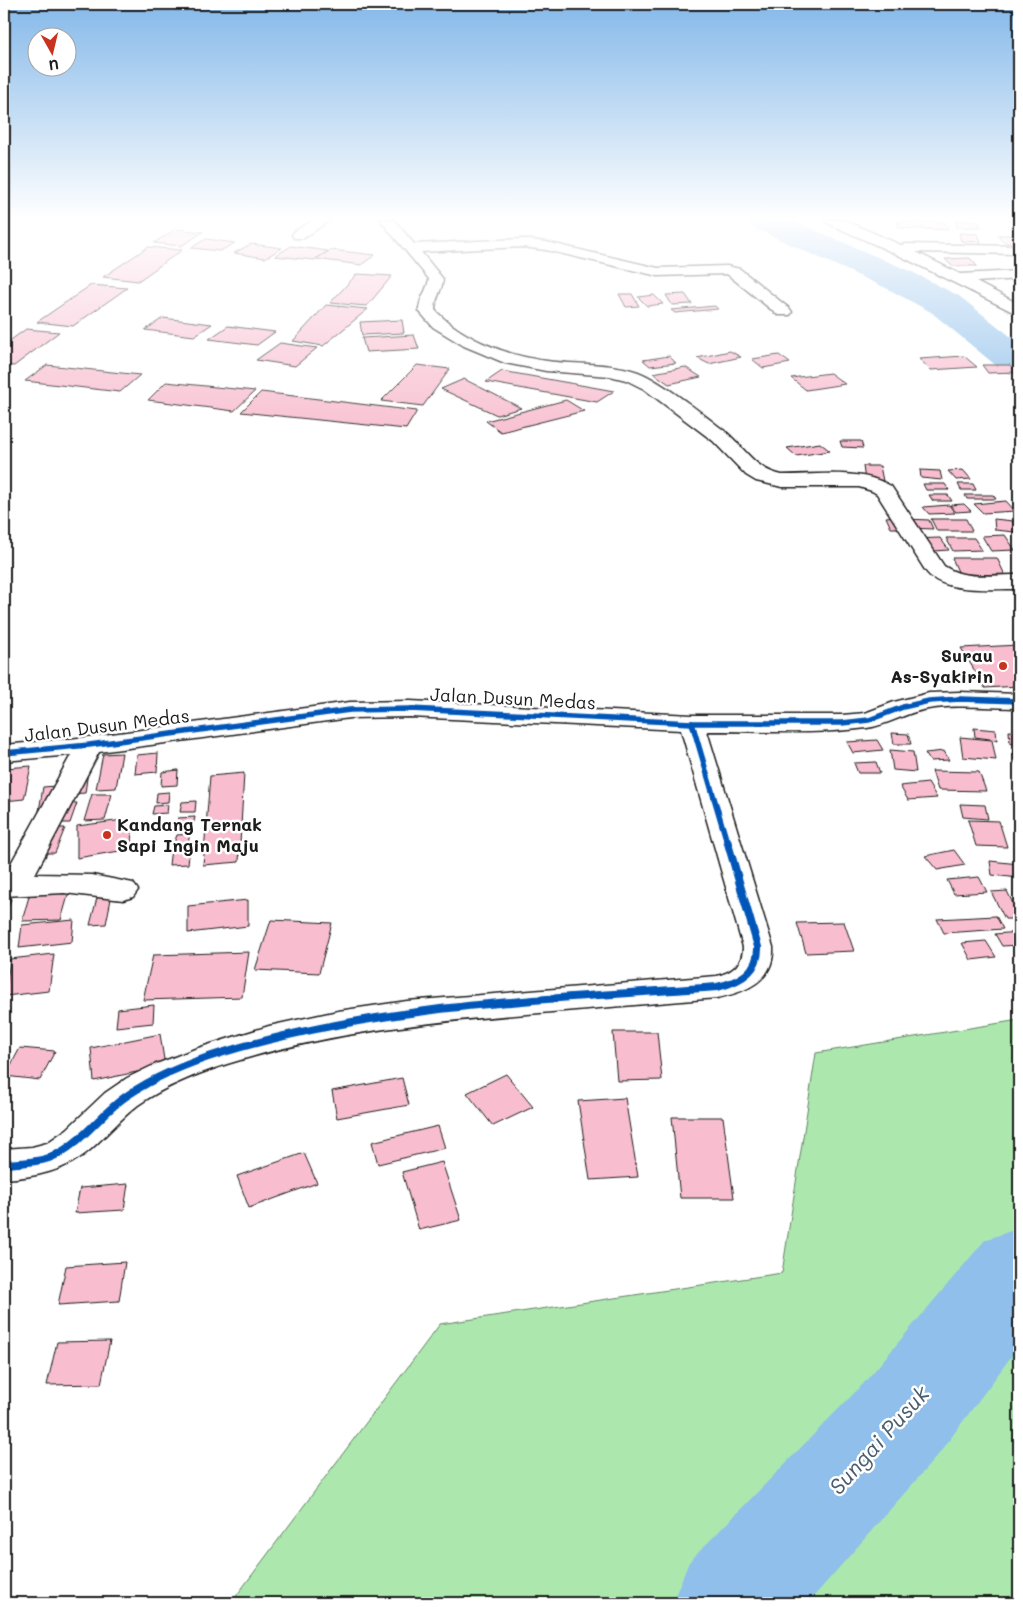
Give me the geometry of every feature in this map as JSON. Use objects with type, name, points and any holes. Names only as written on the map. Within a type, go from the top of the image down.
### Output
[{"type":"street","points":[[430,295],[427,300],[427,311],[429,314],[440,324],[470,343],[521,362],[610,371],[641,380],[720,437],[758,475],[782,481],[861,481],[882,488],[936,570],[944,577],[965,582],[1019,582]]},
{"type":"street","points":[[763,295],[784,312]]},
{"type":"street","points":[[991,295],[1019,310]]},
{"type":"street","name":"Jalan Dusun Medas","points":[[4,753],[89,744],[358,709],[420,710],[692,723],[856,722],[881,717],[902,707],[930,701],[960,699],[1019,701]]},
{"type":"street","points":[[4,1164],[40,1161],[57,1155],[72,1145],[120,1100],[156,1078],[186,1065],[285,1034],[382,1015],[717,987],[741,980],[755,965],[758,947],[692,723]]},
{"type":"street","points":[[9,886],[89,744]]},
{"type":"street","points":[[9,886],[64,882],[93,884],[123,890]]},
{"type":"green space","points":[[1019,1020],[1019,1603],[231,1603],[440,1324],[782,1273],[816,1053]]},
{"type":"building","points":[[76,295],[117,295],[73,326],[37,322]]},
{"type":"building","points":[[337,295],[376,295],[367,306],[330,303]]},
{"type":"building","points":[[620,295],[633,295],[639,306],[626,307]]},
{"type":"building","points":[[654,295],[663,304],[647,306],[638,297]]},
{"type":"building","points":[[666,295],[686,295],[692,304],[672,305]]},
{"type":"building","points":[[326,305],[368,309],[323,346],[293,341]]},
{"type":"building","points":[[715,306],[718,309],[675,313],[671,310]]},
{"type":"building","points":[[163,318],[212,324],[194,336],[145,330]]},
{"type":"building","points":[[402,320],[404,333],[362,335],[360,322]]},
{"type":"building","points":[[228,326],[275,332],[257,345],[209,339]]},
{"type":"building","points":[[26,329],[59,332],[14,366],[4,365],[4,345]]},
{"type":"building","points":[[414,335],[419,349],[366,352],[362,338]]},
{"type":"building","points":[[280,343],[317,348],[295,366],[256,360]]},
{"type":"building","points":[[730,351],[741,357],[709,364],[697,358]]},
{"type":"building","points":[[779,355],[790,363],[763,368],[752,359]]},
{"type":"building","points":[[669,356],[676,363],[650,366],[643,360]]},
{"type":"building","points":[[964,356],[977,367],[931,370],[919,359]]},
{"type":"building","points":[[47,365],[140,375],[120,392],[25,381]]},
{"type":"building","points":[[417,365],[450,369],[423,406],[381,401]]},
{"type":"building","points":[[982,365],[1010,365],[1016,372],[988,373]]},
{"type":"building","points":[[685,367],[701,377],[669,384],[653,373]]},
{"type":"building","points":[[502,371],[614,391],[597,402],[486,382]]},
{"type":"building","points":[[830,373],[845,384],[806,390],[791,378]]},
{"type":"building","points":[[464,379],[521,408],[497,415],[441,389]]},
{"type":"building","points":[[166,382],[255,391],[234,411],[148,400]]},
{"type":"building","points":[[261,392],[417,411],[406,429],[241,412]]},
{"type":"building","points":[[566,400],[584,411],[501,432],[486,421]]},
{"type":"building","points":[[840,441],[861,441],[863,448],[842,447]]},
{"type":"building","points":[[820,443],[830,451],[796,456],[787,448]]},
{"type":"building","points":[[863,466],[880,466],[883,481],[865,480]]},
{"type":"building","points":[[920,470],[940,471],[942,480],[921,478]]},
{"type":"building","points":[[963,470],[971,479],[956,480],[948,471]]},
{"type":"building","points":[[923,484],[945,484],[949,490],[926,490]]},
{"type":"building","points":[[958,484],[973,484],[976,490],[961,490]]},
{"type":"building","points":[[929,495],[948,495],[952,501],[933,501]]},
{"type":"building","points":[[965,495],[993,495],[996,499],[967,499]]},
{"type":"building","points":[[1006,501],[1015,511],[983,513],[974,504]]},
{"type":"building","points":[[964,504],[971,511],[956,512],[950,505]]},
{"type":"building","points":[[949,505],[955,513],[929,514],[923,507]]},
{"type":"building","points":[[898,516],[903,528],[891,528],[886,517]]},
{"type":"building","points":[[907,519],[929,520],[933,529],[910,528]]},
{"type":"building","points":[[931,519],[966,519],[972,531],[937,531]]},
{"type":"building","points":[[994,519],[1013,521],[1015,532],[995,530]]},
{"type":"building","points":[[1005,535],[1015,550],[991,551],[982,536]]},
{"type":"building","points":[[940,538],[949,550],[918,552],[910,539]]},
{"type":"building","points":[[946,538],[974,538],[982,550],[953,551]]},
{"type":"building","points":[[952,558],[997,558],[1005,575],[959,574]]},
{"type":"building","points":[[1019,645],[1019,686],[985,688],[961,648]]},
{"type":"building","points":[[974,728],[996,730],[997,740],[975,737]]},
{"type":"building","points":[[1009,731],[1019,732],[1019,745],[1010,743]]},
{"type":"building","points":[[892,733],[908,734],[911,744],[894,744]]},
{"type":"building","points":[[960,737],[992,740],[996,760],[963,757]]},
{"type":"building","points":[[877,740],[883,750],[853,753],[847,742]]},
{"type":"building","points":[[890,750],[913,752],[916,772],[893,770]]},
{"type":"building","points":[[1013,750],[1019,750],[1019,764],[1015,763]]},
{"type":"building","points":[[944,751],[949,760],[930,761],[925,753]]},
{"type":"building","points":[[122,753],[116,788],[96,789],[103,754]]},
{"type":"building","points":[[158,753],[157,772],[135,774],[137,755]]},
{"type":"building","points":[[876,762],[880,773],[858,773],[854,763]]},
{"type":"building","points":[[89,764],[85,793],[70,794]]},
{"type":"building","points":[[31,766],[24,799],[4,801],[6,768]]},
{"type":"building","points":[[178,770],[177,785],[161,786],[162,772]]},
{"type":"building","points":[[932,771],[979,772],[986,791],[938,790]]},
{"type":"building","points":[[244,773],[239,862],[203,865],[210,776]]},
{"type":"building","points":[[928,783],[937,798],[908,800],[900,786]]},
{"type":"building","points":[[56,786],[38,817],[43,787]]},
{"type":"building","points":[[169,792],[168,802],[156,803],[157,793]]},
{"type":"building","points":[[92,794],[112,794],[105,820],[84,821]]},
{"type":"building","points":[[196,801],[195,812],[180,812],[182,802]]},
{"type":"building","points":[[65,803],[77,803],[70,823],[58,823]]},
{"type":"building","points":[[960,804],[985,805],[988,819],[963,817]]},
{"type":"building","points":[[168,805],[167,813],[152,814],[154,806]]},
{"type":"building","points":[[195,817],[192,830],[176,830],[178,818]]},
{"type":"building","points":[[131,819],[132,849],[77,858],[77,826]]},
{"type":"building","points":[[968,820],[999,821],[1007,847],[976,846]]},
{"type":"building","points":[[41,828],[65,828],[55,853],[31,853]]},
{"type":"building","points":[[190,834],[188,843],[174,843],[177,835]]},
{"type":"building","points":[[190,847],[188,864],[169,865],[171,848]]},
{"type":"building","points":[[954,850],[965,865],[937,870],[925,856]]},
{"type":"building","points":[[990,861],[1019,864],[1019,878],[992,875]]},
{"type":"building","points":[[979,877],[987,892],[954,894],[947,880]]},
{"type":"building","points":[[1007,891],[1019,919],[1005,919],[991,892]]},
{"type":"building","points":[[69,892],[61,920],[22,921],[30,893]]},
{"type":"building","points":[[98,894],[112,894],[106,924],[90,925]]},
{"type":"building","points":[[4,899],[11,899],[4,917]]},
{"type":"building","points":[[248,900],[248,926],[188,933],[188,906]]},
{"type":"building","points":[[996,916],[1003,929],[944,933],[937,919]]},
{"type":"building","points":[[74,920],[72,942],[19,948],[22,925]]},
{"type":"building","points":[[271,920],[332,923],[319,973],[255,970]]},
{"type":"building","points":[[844,922],[854,951],[806,953],[797,923]]},
{"type":"building","points":[[1019,932],[1019,945],[1002,946],[995,934]]},
{"type":"building","points":[[986,941],[996,957],[971,960],[962,943]]},
{"type":"building","points":[[249,952],[242,997],[143,1000],[153,955]]},
{"type":"building","points":[[54,954],[49,991],[5,996],[10,959]]},
{"type":"building","points":[[154,1005],[153,1023],[116,1027],[118,1009]]},
{"type":"building","points":[[613,1032],[657,1032],[662,1080],[617,1081]]},
{"type":"building","points":[[160,1034],[165,1066],[94,1081],[91,1048]]},
{"type":"building","points":[[20,1048],[55,1051],[40,1080],[5,1076]]},
{"type":"building","points":[[506,1074],[533,1107],[493,1126],[467,1093]]},
{"type":"building","points":[[402,1078],[409,1105],[337,1118],[332,1091]]},
{"type":"building","points":[[625,1098],[638,1177],[590,1180],[578,1101]]},
{"type":"building","points":[[672,1117],[723,1117],[734,1198],[680,1198]]},
{"type":"building","points":[[438,1126],[445,1148],[378,1164],[372,1142]]},
{"type":"building","points":[[304,1153],[317,1183],[249,1208],[237,1176]]},
{"type":"building","points":[[442,1162],[461,1220],[419,1230],[402,1172]]},
{"type":"building","points":[[128,1184],[124,1210],[75,1213],[80,1188]]},
{"type":"building","points":[[125,1262],[119,1301],[58,1305],[66,1266]]},
{"type":"building","points":[[110,1341],[101,1384],[47,1385],[57,1342]]},
{"type":"waterway","name":"Sungai Pusuk","points":[[928,295],[945,304],[1019,363]]},
{"type":"waterway","name":"Sungai Pusuk","points":[[730,1603],[901,1419],[1019,1270]]},
{"type":"cycle path","points":[[4,753],[89,745],[350,710],[410,709],[692,723],[842,723],[869,720],[903,707],[929,701],[960,699],[1019,701]]},
{"type":"cycle path","points":[[4,1164],[38,1161],[59,1153],[79,1139],[117,1102],[152,1080],[221,1053],[304,1030],[407,1013],[717,987],[733,983],[747,975],[756,963],[758,947],[692,723]]},
{"type":"place","name":"Surau As-Syakirin","points":[[1003,666]]},
{"type":"place","name":"Kandang Ternak Sapi Ingin Maju","points":[[107,835]]}]
